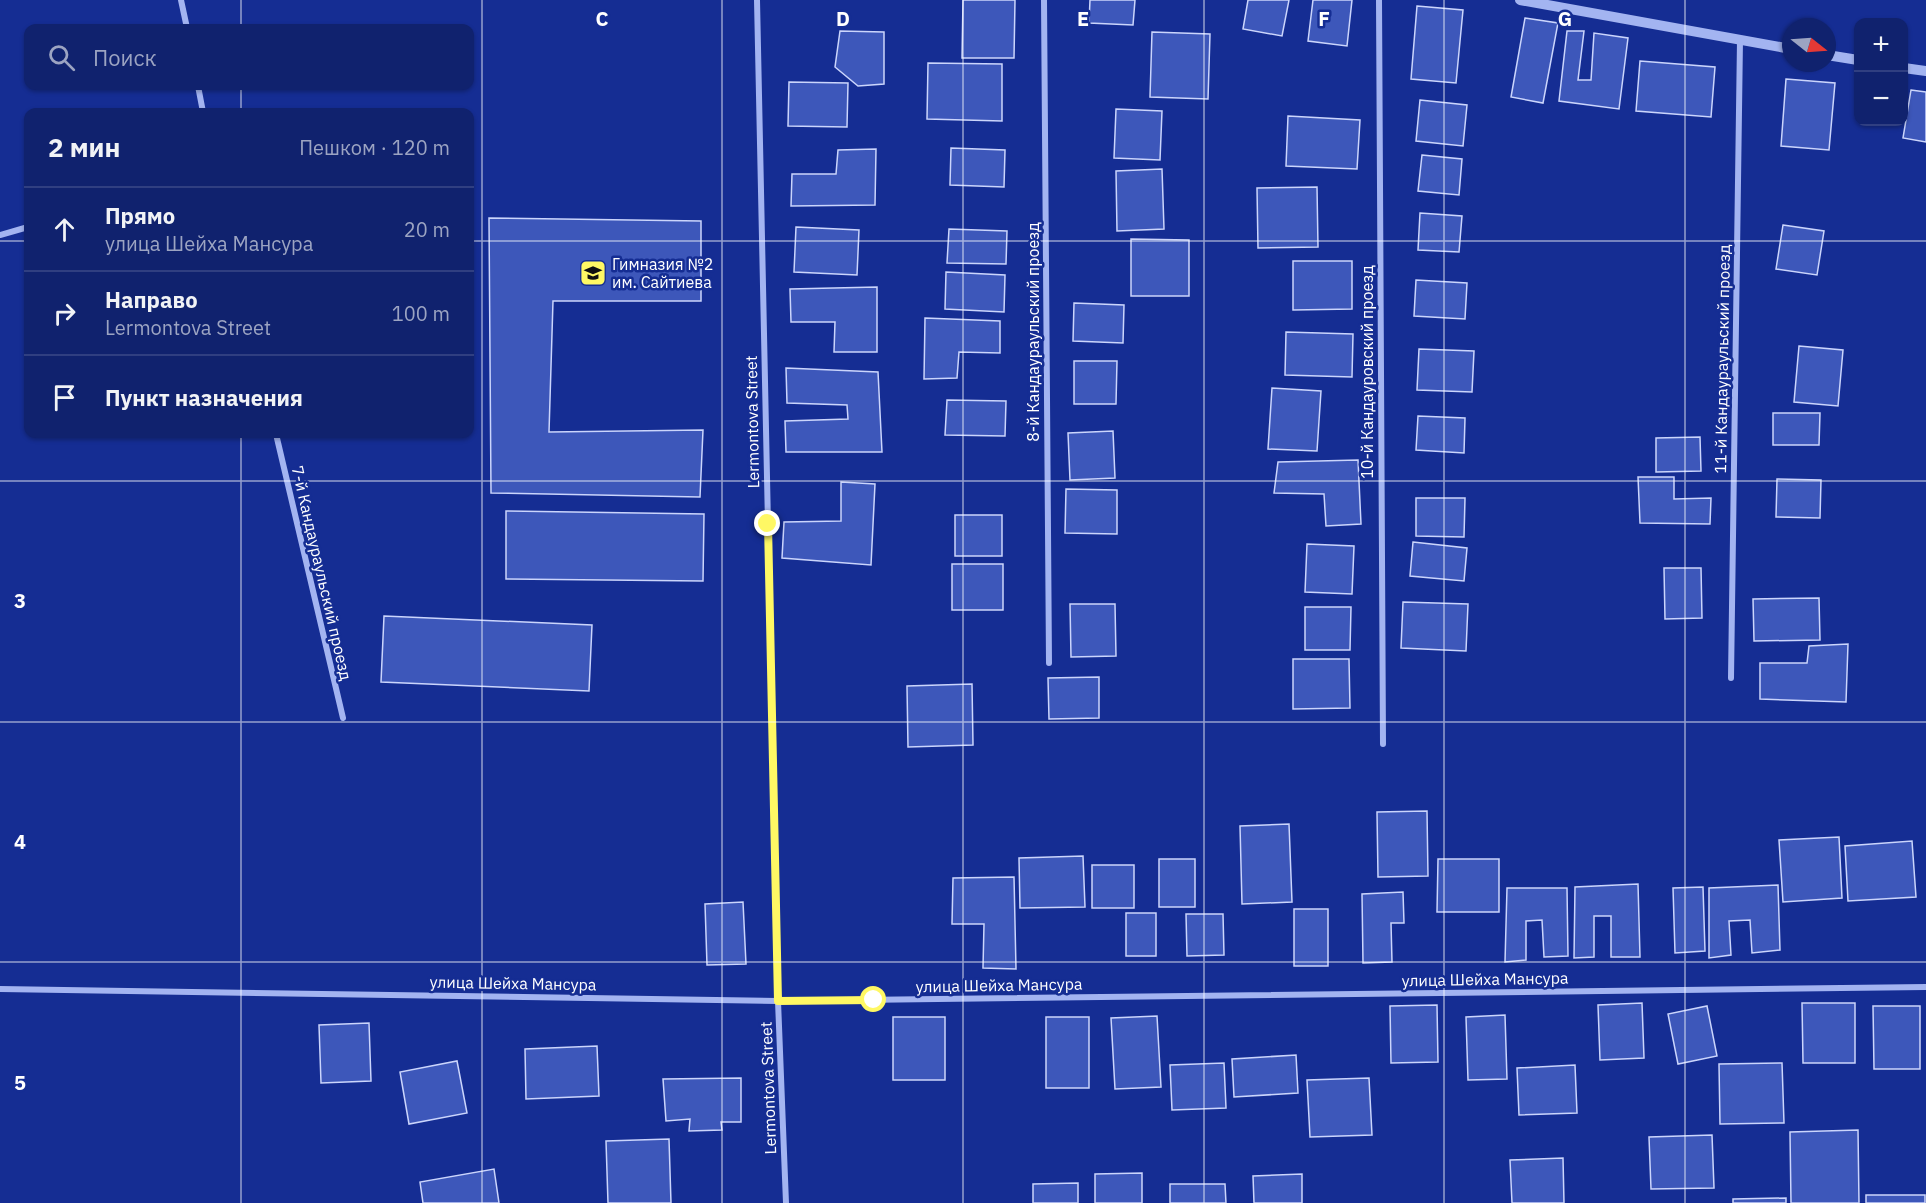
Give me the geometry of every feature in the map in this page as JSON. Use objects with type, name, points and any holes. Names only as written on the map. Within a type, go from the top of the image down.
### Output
[{"type":"street","points":[[181,0],[186,24]]},
{"type":"street","name":"Lermontova Street","points":[[757,0],[778,1001],[786,1203]]},
{"type":"street","name":"8-й Кандаураульский проезд","points":[[1044,0],[1049,663]]},
{"type":"street","name":"10-й Кандауровский проезд","points":[[1379,0],[1383,744]]},
{"type":"street","points":[[1520,0],[1782,47]]},
{"type":"street","name":"11-й Кандаураульский проезд","points":[[1731,678],[1740,40]]},
{"type":"street","points":[[1836,56],[1854,59]]},
{"type":"street","points":[[1908,69],[1926,71]]},
{"type":"street","points":[[199,90],[202,108]]},
{"type":"street","points":[[0,235],[24,228]]},
{"type":"street","name":"7-й Кандаураульский проезд","points":[[277,438],[343,718]]},
{"type":"street","name":"улица Шейха Мансура","points":[[0,989],[778,1001],[1926,987]]},
{"type":"building","points":[[963,0],[1015,0],[1014,58],[962,58]]},
{"type":"building","points":[[1090,0],[1135,0],[1133,25],[1089,23]]},
{"type":"building","points":[[1248,0],[1289,0],[1282,36],[1243,29]]},
{"type":"building","points":[[1313,0],[1352,0],[1347,46],[1308,41]]},
{"type":"building","points":[[1417,6],[1463,10],[1456,83],[1411,79]]},
{"type":"building","points":[[1525,18],[1558,23],[1543,103],[1511,97]]},
{"type":"building","points":[[840,31],[884,32],[884,84],[858,86],[835,67]]},
{"type":"building","points":[[1567,31],[1584,31],[1578,80],[1591,80],[1594,33],[1628,38],[1619,109],[1559,101]]},
{"type":"building","points":[[1152,32],[1210,34],[1208,99],[1150,97]]},
{"type":"building","points":[[1640,61],[1715,67],[1711,117],[1636,111]]},
{"type":"building","points":[[928,63],[1002,64],[1002,121],[927,119]]},
{"type":"building","points":[[1786,79],[1835,83],[1829,150],[1781,146]]},
{"type":"building","points":[[789,82],[848,83],[847,127],[788,126]]},
{"type":"building","points":[[1911,90],[1926,92],[1926,142],[1903,138],[1905,126],[1908,126]]},
{"type":"building","points":[[1420,100],[1467,105],[1463,146],[1416,141]]},
{"type":"building","points":[[1116,109],[1162,111],[1160,160],[1114,158]]},
{"type":"building","points":[[1288,116],[1360,120],[1357,169],[1286,166]]},
{"type":"building","points":[[951,148],[1005,150],[1004,187],[950,185]]},
{"type":"building","points":[[876,149],[875,205],[791,206],[792,174],[836,174],[838,150]]},
{"type":"building","points":[[1422,155],[1462,159],[1459,195],[1418,191]]},
{"type":"building","points":[[1162,169],[1164,229],[1117,231],[1116,171]]},
{"type":"building","points":[[1317,187],[1318,247],[1258,248],[1257,188]]},
{"type":"building","points":[[1420,213],[1462,216],[1459,252],[1418,250]]},
{"type":"building","points":[[489,218],[701,221],[701,301],[553,301],[549,432],[703,430],[700,497],[491,493]]},
{"type":"building","points":[[1783,225],[1824,231],[1817,275],[1776,269]]},
{"type":"building","points":[[796,227],[859,230],[857,275],[794,272]]},
{"type":"building","points":[[949,229],[1007,231],[1006,264],[947,263]]},
{"type":"building","points":[[1131,239],[1189,240],[1189,296],[1131,296]]},
{"type":"building","points":[[1293,261],[1352,261],[1352,309],[1293,310]]},
{"type":"building","points":[[946,272],[1005,275],[1004,312],[945,309]]},
{"type":"building","points":[[1416,280],[1467,283],[1465,319],[1414,316]]},
{"type":"building","points":[[877,287],[877,352],[834,352],[835,322],[791,322],[790,289]]},
{"type":"building","points":[[1074,303],[1124,305],[1123,343],[1073,341]]},
{"type":"building","points":[[925,318],[1000,321],[1000,353],[959,352],[957,378],[924,379]]},
{"type":"building","points":[[1286,332],[1353,334],[1352,377],[1285,375]]},
{"type":"building","points":[[1799,346],[1843,350],[1838,406],[1794,402]]},
{"type":"building","points":[[1419,349],[1474,351],[1472,392],[1417,390]]},
{"type":"building","points":[[1074,361],[1117,361],[1116,404],[1074,404]]},
{"type":"building","points":[[786,368],[878,372],[882,452],[786,452],[785,421],[848,419],[847,405],[787,403]]},
{"type":"building","points":[[1272,388],[1321,391],[1317,451],[1268,449]]},
{"type":"building","points":[[947,400],[1006,401],[1005,436],[945,435]]},
{"type":"building","points":[[1773,413],[1820,413],[1819,445],[1773,445]]},
{"type":"building","points":[[1418,416],[1465,418],[1464,453],[1416,450]]},
{"type":"building","points":[[1113,431],[1115,478],[1070,480],[1068,433]]},
{"type":"building","points":[[1700,437],[1701,471],[1656,472],[1656,438]]},
{"type":"building","points":[[1358,460],[1361,524],[1326,526],[1324,494],[1274,493],[1278,462]]},
{"type":"building","points":[[1638,477],[1674,477],[1674,499],[1711,498],[1710,524],[1640,523]]},
{"type":"building","points":[[1777,479],[1821,480],[1820,518],[1776,517]]},
{"type":"building","points":[[841,482],[875,484],[871,565],[782,558],[784,522],[841,521]]},
{"type":"building","points":[[1066,489],[1117,490],[1117,534],[1065,533]]},
{"type":"building","points":[[1416,498],[1465,498],[1464,537],[1416,536]]},
{"type":"building","points":[[506,511],[704,514],[703,581],[506,579]]},
{"type":"building","points":[[955,515],[1002,515],[1002,556],[955,556]]},
{"type":"building","points":[[1413,542],[1467,548],[1464,581],[1410,576]]},
{"type":"building","points":[[1307,544],[1354,546],[1352,594],[1305,592]]},
{"type":"building","points":[[952,564],[1003,564],[1003,610],[952,610]]},
{"type":"building","points":[[1664,568],[1701,568],[1702,618],[1665,619]]},
{"type":"building","points":[[1819,598],[1820,640],[1754,641],[1753,599]]},
{"type":"building","points":[[1403,602],[1468,604],[1466,651],[1401,648]]},
{"type":"building","points":[[1070,604],[1115,604],[1116,656],[1071,657]]},
{"type":"building","points":[[1305,607],[1351,607],[1350,650],[1305,650]]},
{"type":"building","points":[[384,616],[592,625],[589,691],[381,682]]},
{"type":"building","points":[[1848,644],[1846,702],[1760,699],[1760,663],[1807,663],[1809,646]]},
{"type":"building","points":[[1293,659],[1349,659],[1350,708],[1293,709]]},
{"type":"building","points":[[1099,677],[1099,718],[1049,719],[1048,678]]},
{"type":"building","points":[[972,684],[973,745],[908,747],[907,686]]},
{"type":"building","points":[[1427,811],[1428,876],[1378,877],[1377,812]]},
{"type":"building","points":[[1289,824],[1292,902],[1242,904],[1240,826]]},
{"type":"building","points":[[1839,837],[1842,898],[1783,902],[1779,840]]},
{"type":"building","points":[[1912,841],[1916,897],[1848,901],[1845,846]]},
{"type":"building","points":[[1083,856],[1085,907],[1020,908],[1019,858]]},
{"type":"building","points":[[1159,859],[1195,859],[1195,907],[1159,907]]},
{"type":"building","points":[[1438,859],[1499,859],[1499,912],[1437,912]]},
{"type":"building","points":[[1092,865],[1134,865],[1134,908],[1092,908]]},
{"type":"building","points":[[1014,877],[1016,969],[983,968],[984,924],[952,924],[953,878]]},
{"type":"building","points":[[1638,884],[1640,957],[1611,957],[1611,916],[1594,916],[1594,957],[1574,958],[1575,887]]},
{"type":"building","points":[[1778,885],[1780,950],[1752,953],[1750,920],[1729,921],[1731,955],[1709,958],[1709,888]]},
{"type":"building","points":[[1703,887],[1705,951],[1675,953],[1673,888]]},
{"type":"building","points":[[1507,888],[1567,888],[1568,956],[1544,957],[1542,920],[1526,921],[1526,960],[1505,962]]},
{"type":"building","points":[[1403,892],[1404,923],[1391,923],[1392,962],[1363,963],[1362,894]]},
{"type":"building","points":[[743,902],[746,964],[707,965],[705,904]]},
{"type":"building","points":[[1294,909],[1328,909],[1328,966],[1294,966]]},
{"type":"building","points":[[1126,913],[1156,913],[1156,956],[1126,956]]},
{"type":"building","points":[[1186,914],[1223,914],[1224,955],[1187,956]]},
{"type":"building","points":[[1642,1003],[1644,1058],[1600,1060],[1598,1005]]},
{"type":"building","points":[[1802,1003],[1855,1003],[1855,1063],[1803,1063]]},
{"type":"building","points":[[1437,1005],[1438,1062],[1391,1063],[1390,1006]]},
{"type":"building","points":[[1707,1006],[1717,1056],[1678,1064],[1668,1014]]},
{"type":"building","points":[[1873,1006],[1920,1006],[1920,1069],[1874,1069]]},
{"type":"building","points":[[1505,1015],[1507,1079],[1468,1080],[1466,1017]]},
{"type":"building","points":[[1157,1016],[1161,1087],[1115,1089],[1111,1018]]},
{"type":"building","points":[[893,1017],[945,1017],[945,1080],[893,1080]]},
{"type":"building","points":[[1046,1017],[1089,1017],[1089,1088],[1046,1088]]},
{"type":"building","points":[[369,1023],[371,1081],[321,1083],[319,1025]]},
{"type":"building","points":[[597,1046],[599,1096],[526,1099],[525,1049]]},
{"type":"building","points":[[1296,1055],[1298,1093],[1234,1097],[1232,1059]]},
{"type":"building","points":[[457,1061],[467,1113],[409,1124],[400,1072]]},
{"type":"building","points":[[1224,1063],[1226,1108],[1172,1110],[1170,1065]]},
{"type":"building","points":[[1782,1063],[1784,1123],[1720,1124],[1719,1064]]},
{"type":"building","points":[[1575,1065],[1577,1113],[1519,1115],[1517,1068]]},
{"type":"building","points":[[741,1078],[741,1122],[721,1122],[722,1130],[689,1131],[690,1119],[666,1121],[663,1079]]},
{"type":"building","points":[[1369,1078],[1372,1135],[1310,1137],[1307,1080]]},
{"type":"building","points":[[1858,1130],[1859,1203],[1791,1203],[1790,1132]]},
{"type":"building","points":[[1712,1135],[1714,1188],[1651,1189],[1649,1137]]},
{"type":"building","points":[[669,1139],[671,1203],[608,1203],[606,1141]]},
{"type":"building","points":[[1563,1158],[1564,1203],[1512,1203],[1510,1160]]},
{"type":"building","points":[[494,1169],[499,1203],[423,1203],[420,1182]]},
{"type":"building","points":[[1142,1173],[1142,1203],[1095,1203],[1095,1174]]},
{"type":"building","points":[[1302,1174],[1302,1203],[1254,1203],[1253,1176]]},
{"type":"building","points":[[1078,1183],[1078,1203],[1033,1203],[1033,1184]]},
{"type":"building","points":[[1170,1184],[1225,1184],[1226,1203],[1170,1203]]},
{"type":"building","points":[[1866,1195],[1925,1195],[1925,1203],[1866,1203]]},
{"type":"building","points":[[1786,1198],[1786,1203],[1733,1203],[1733,1199]]},
{"type":"place","name":"Гимназия №2 им. Сайтиева","points":[[593,273]]},
{"type":"route","points":[[768,524],[778,1001],[874,1000]]}]
